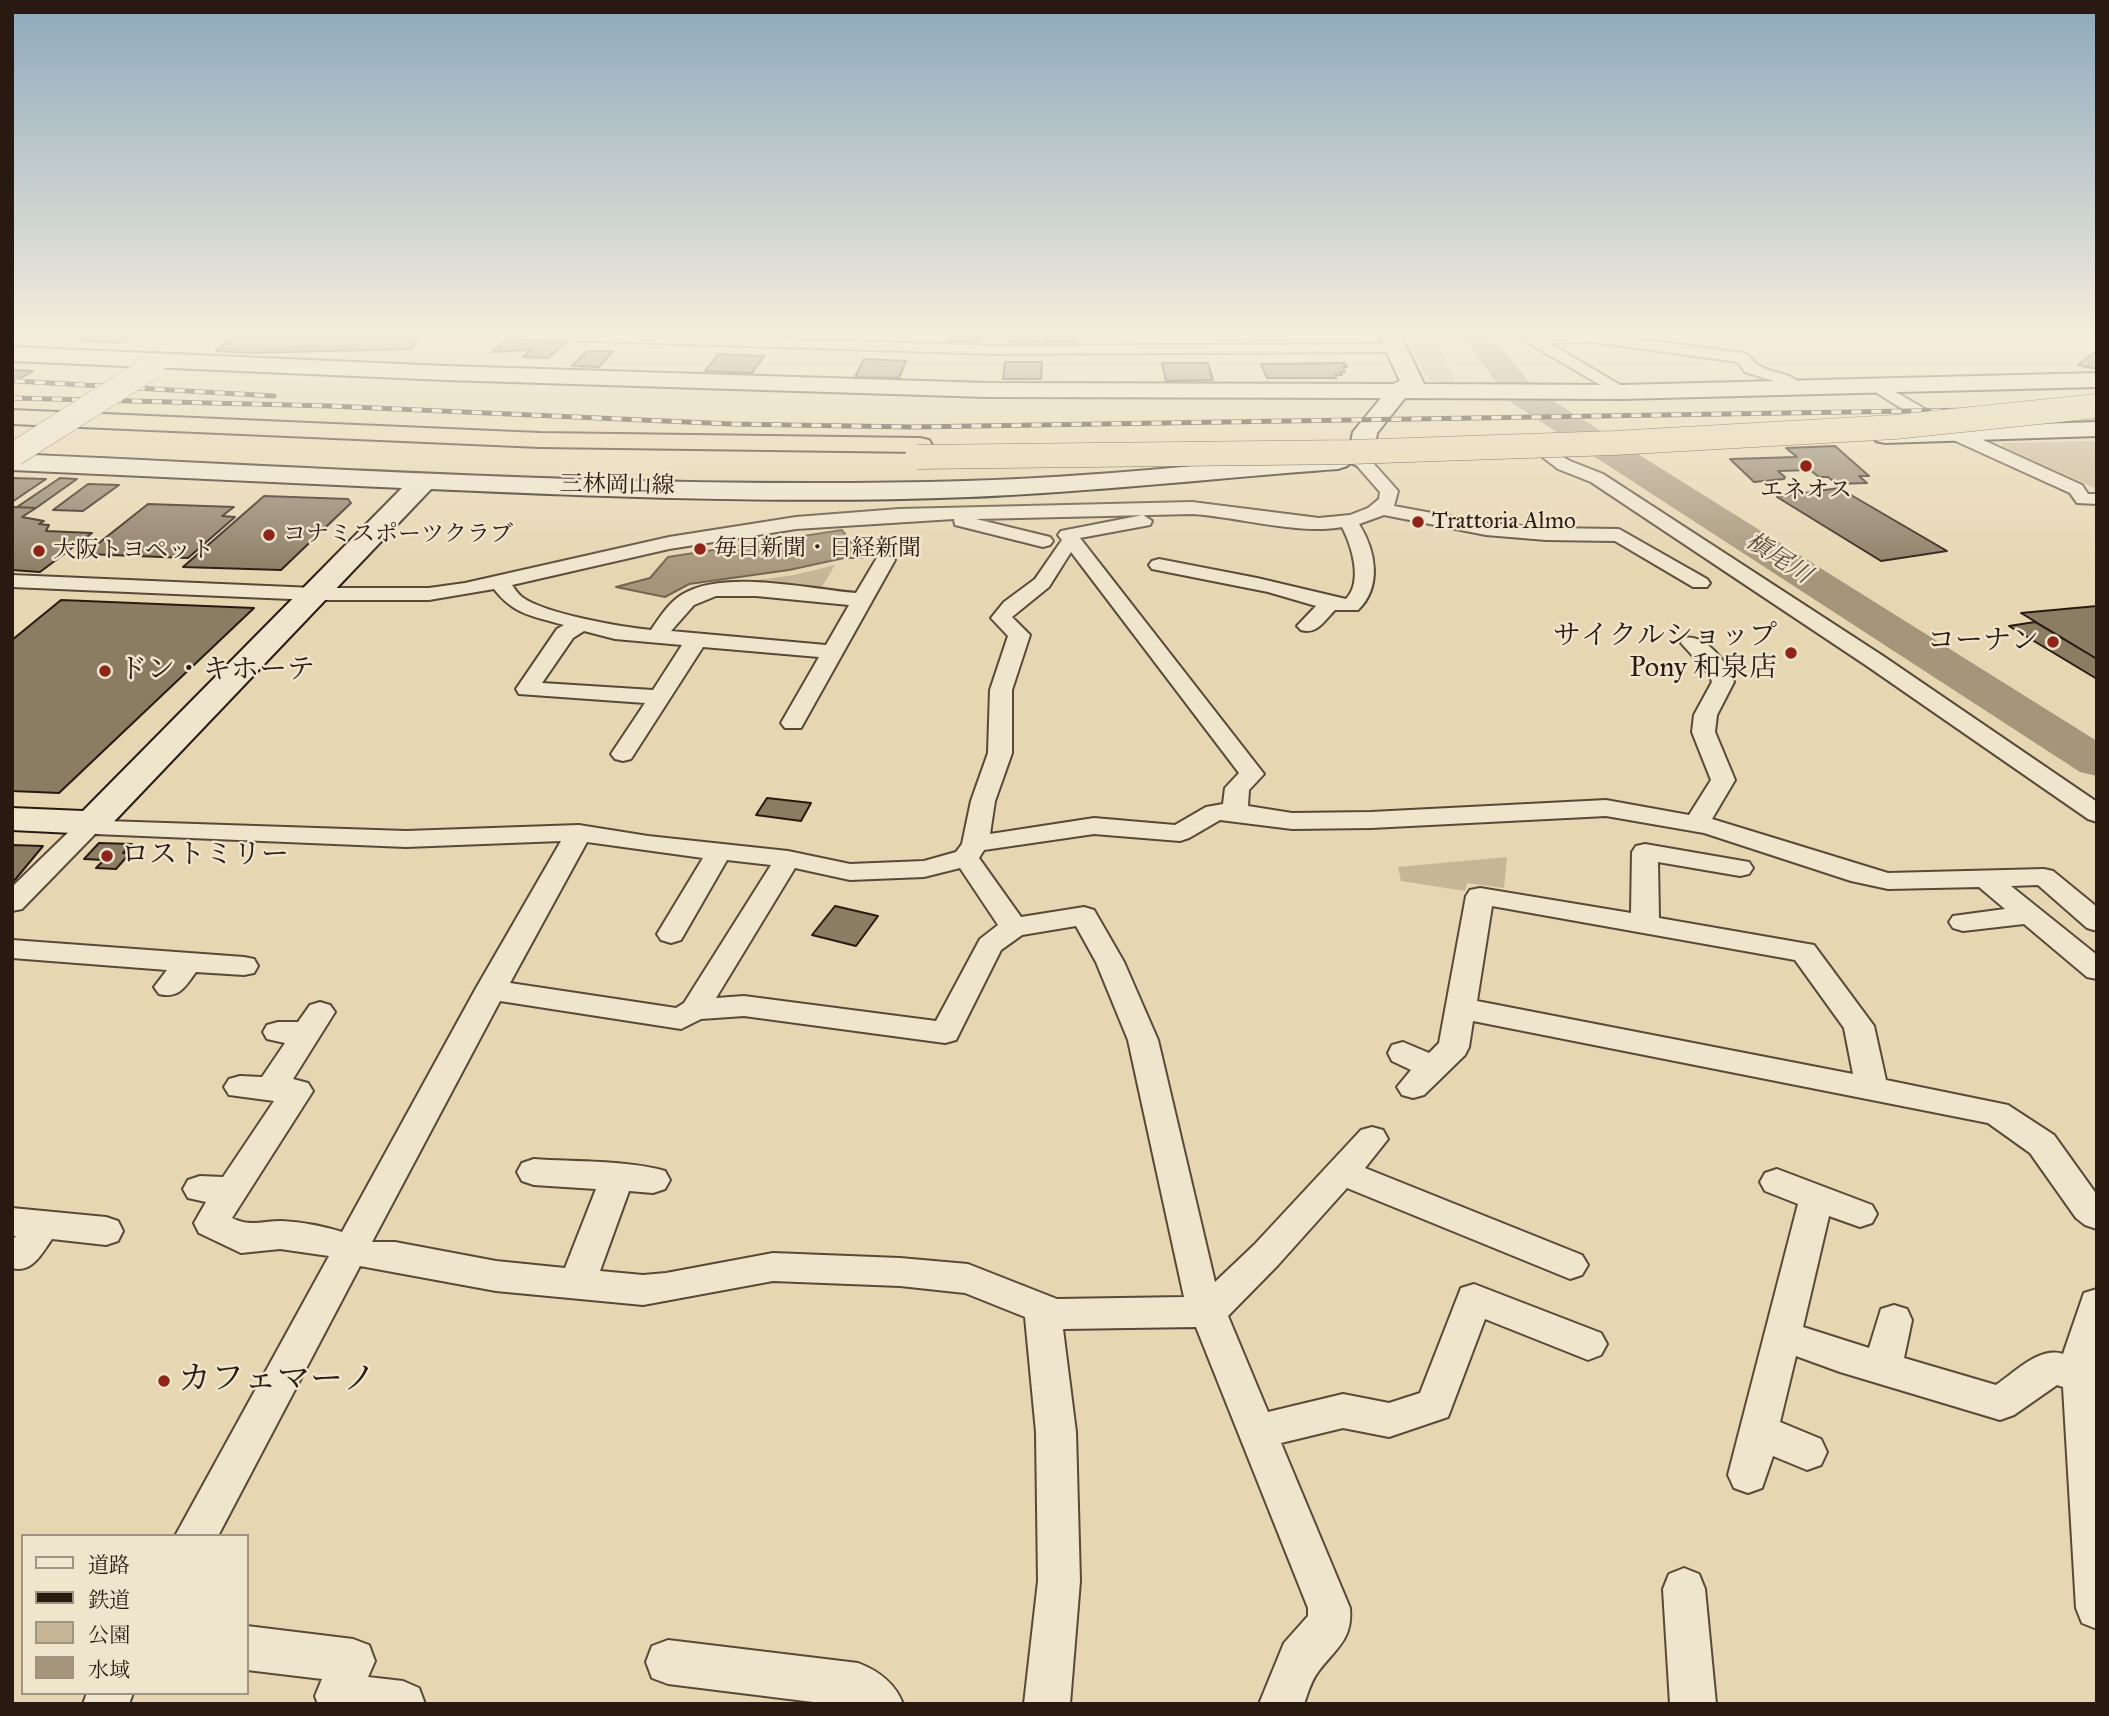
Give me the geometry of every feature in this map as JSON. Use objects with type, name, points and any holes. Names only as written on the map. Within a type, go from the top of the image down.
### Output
[{"type":"highway","points":[[13,447],[918,451],[1348,442],[1620,431],[1882,416]]},
{"type":"highway","points":[[12,417],[540,440],[1164,456],[1614,443],[1895,427],[2095,423]]},
{"type":"main road","points":[[13,447],[61,416]]},
{"type":"main road","points":[[1360,459],[1364,432],[1378,416]]},
{"type":"main road","name":"三林岡山線","points":[[13,447],[424,481],[823,490],[927,489],[1082,482],[1360,459],[1684,443],[1955,434],[2095,423]]},
{"type":"main road","name":"三林岡山線","points":[[13,447],[503,468],[825,475],[1221,470]]},
{"type":"main road","points":[[12,819],[92,823],[424,481]]},
{"type":"street","points":[[1926,416],[1955,434],[2076,489],[2090,499],[2097,515]]},
{"type":"street","points":[[1549,449],[1564,465],[1597,478],[1875,661],[2097,814]]},
{"type":"street","points":[[1360,459],[1389,491],[1390,498],[1383,509]]},
{"type":"street","points":[[12,582],[314,594],[429,594],[499,582],[600,558],[733,532],[821,521],[940,514],[1166,508],[1227,510],[1315,524],[1348,522],[1383,509],[1500,525],[1565,539],[1619,535],[1646,559],[1700,583]]},
{"type":"street","points":[[1227,510],[1207,521],[1185,524],[1144,521],[1068,535],[1252,774],[1237,788],[1235,812]]},
{"type":"street","points":[[940,514],[1043,541]]},
{"type":"street","points":[[1159,565],[1190,574],[1271,587],[1328,605],[1351,606],[1363,593],[1364,571],[1359,545],[1353,527],[1348,522]]},
{"type":"street","points":[[1014,927],[970,851],[983,801],[1000,753],[1001,690],[1018,635],[1001,618],[1010,605],[1029,594],[1046,578],[1063,547],[1072,541]]},
{"type":"street","points":[[793,723],[885,561]]},
{"type":"street","points":[[499,582],[514,601],[530,609],[578,625],[615,633],[833,652]]},
{"type":"street","points":[[656,637],[680,605],[701,593],[726,589],[862,600]]},
{"type":"street","points":[[1308,626],[1328,605]]},
{"type":"street","points":[[578,625],[565,634],[527,689],[660,697]]},
{"type":"street","points":[[623,754],[696,640]]},
{"type":"street","points":[[1692,643],[1720,672],[1723,682],[1702,721],[1702,733],[1720,766],[1723,780],[1696,824]]},
{"type":"street","points":[[12,903],[92,823],[101,828],[406,839],[579,833],[788,859],[850,872],[924,869],[970,851],[1094,826],[1180,833],[1215,812],[1235,812],[1292,821],[1371,820],[1606,808],[1696,824],[1860,875],[1888,881],[2044,877],[2097,922]]},
{"type":"street","points":[[197,1534],[490,990],[579,833]]},
{"type":"street","points":[[671,934],[719,852]]},
{"type":"street","points":[[1645,924],[1645,852],[1703,870],[1740,868]]},
{"type":"street","points":[[490,990],[681,1019],[695,1010],[788,859]]},
{"type":"street","points":[[1986,879],[2092,961]]},
{"type":"street","points":[[1403,1052],[1423,1078],[1454,1047],[1480,896],[1804,952],[1859,1026],[1871,1088]]},
{"type":"street","points":[[1963,922],[2030,915]]},
{"type":"street","points":[[695,1010],[744,1006],[945,1033],[990,945],[1014,927],[1084,916],[1110,962],[1143,1040],[1199,1290],[1328,1608],[1330,1624],[1300,1660],[1281,1704]]},
{"type":"street","points":[[12,949],[98,945],[188,962],[244,966]]},
{"type":"street","points":[[169,987],[188,962]]},
{"type":"street","points":[[1461,1008],[1997,1113],[2042,1144],[2088,1209],[2097,1216]]},
{"type":"street","points":[[302,1025],[255,1088],[297,1091],[211,1223],[240,1239],[280,1235],[327,1241],[373,1256],[395,1256],[496,1276],[643,1290],[773,1267],[901,1272],[968,1279],[1056,1314],[1208,1312],[1266,1255],[1372,1139]]},
{"type":"street","points":[[534,1171],[653,1180]]},
{"type":"street","points":[[1343,1173],[1570,1265]]},
{"type":"street","points":[[578,1284],[617,1177]]},
{"type":"street","points":[[1777,1182],[1860,1214]]},
{"type":"street","points":[[200,1189],[233,1190]]},
{"type":"street","points":[[1748,1475],[1817,1197]]},
{"type":"street","points":[[20,1256],[28,1223],[106,1231]]},
{"type":"street","points":[[1256,1432],[1343,1411],[1389,1420],[1434,1405],[1474,1298],[1588,1344]]},
{"type":"street","points":[[2097,1304],[2080,1361],[2097,1608]]},
{"type":"street","points":[[1042,1308],[1056,1432],[1059,1581],[1047,1704]]},
{"type":"street","points":[[1883,1369],[1894,1320]]},
{"type":"street","points":[[1783,1335],[1883,1369],[2000,1403],[2053,1367],[2081,1377]]},
{"type":"street","points":[[1758,1431],[1807,1452]]},
{"type":"street","points":[[1684,1589],[1693,1704]]},
{"type":"street","points":[[248,1648],[353,1661],[337,1696],[403,1704]]},
{"type":"street","points":[[668,1662],[858,1685],[881,1704]]},
{"type":"green space","points":[[2097,441],[2097,489],[2002,446],[2003,443]]},
{"type":"green space","points":[[835,565],[819,592],[730,584],[794,575]]},
{"type":"green space","points":[[1507,857],[1504,888],[1467,883],[1465,891],[1401,881],[1398,867]]},
{"type":"water","points":[[842,530],[863,558],[844,558],[789,570],[689,584],[665,597],[616,587],[650,578],[668,557]]},
{"type":"building","points":[[1835,446],[1869,476],[1859,476],[1867,483],[1837,484],[1810,470],[1778,471],[1784,479],[1754,482],[1730,459],[1797,457],[1786,448]]},
{"type":"building","points":[[13,478],[46,479],[12,502]]},
{"type":"building","points":[[60,478],[77,479],[36,508],[17,507]]},
{"type":"building","points":[[88,484],[119,485],[83,511],[53,510]]},
{"type":"building","points":[[1839,488],[1947,551],[1881,561],[1777,497]]},
{"type":"building","name":"コナミスポーツクラブ","points":[[264,496],[348,499],[351,503],[281,570],[183,567]]},
{"type":"building","points":[[148,504],[234,507],[222,516],[235,517],[188,558],[85,554]]},
{"type":"building","name":"大阪トヨペット","points":[[12,507],[36,508],[22,517],[44,521],[39,524],[49,525],[46,531],[92,533],[40,572],[12,570]]},
{"type":"building","points":[[61,600],[254,608],[59,793],[12,791],[12,640]]},
{"type":"building","points":[[2097,606],[2097,659],[2021,613]]},
{"type":"building","name":"コーナン","points":[[2035,622],[2097,659],[2097,679],[2009,626]]},
{"type":"building","points":[[767,798],[811,803],[801,821],[756,815]]},
{"type":"building","name":"ロストミリー","points":[[99,843],[132,844],[123,853],[130,853],[116,869],[96,868],[104,860],[84,859]]},
{"type":"building","points":[[12,845],[43,846],[14,881],[12,881]]},
{"type":"building","points":[[835,906],[878,916],[856,946],[812,935]]},
{"type":"waterway","name":"槇尾川","points":[[1554,416],[2097,762]]},
{"type":"railway","points":[[555,416],[732,424],[912,427],[1593,416]]},
{"type":"place","name":"エネオス","points":[[1806,466]]},
{"type":"place","name":"Trattoria Almo","points":[[1418,522]]},
{"type":"place","name":"コナミスポーツクラブ","points":[[269,535]]},
{"type":"place","name":"毎日新聞・日経新聞","points":[[700,549]]},
{"type":"place","name":"大阪トヨペット","points":[[39,551]]},
{"type":"place","name":"コーナン","points":[[2053,642]]},
{"type":"place","name":"サイクルショップ Pony 和泉店","points":[[1791,653]]},
{"type":"place","name":"ドン・キホーテ","points":[[105,671]]},
{"type":"place","name":"ロストミリー","points":[[107,856]]},
{"type":"place","name":"カフェマーノ","points":[[164,1381]]}]
